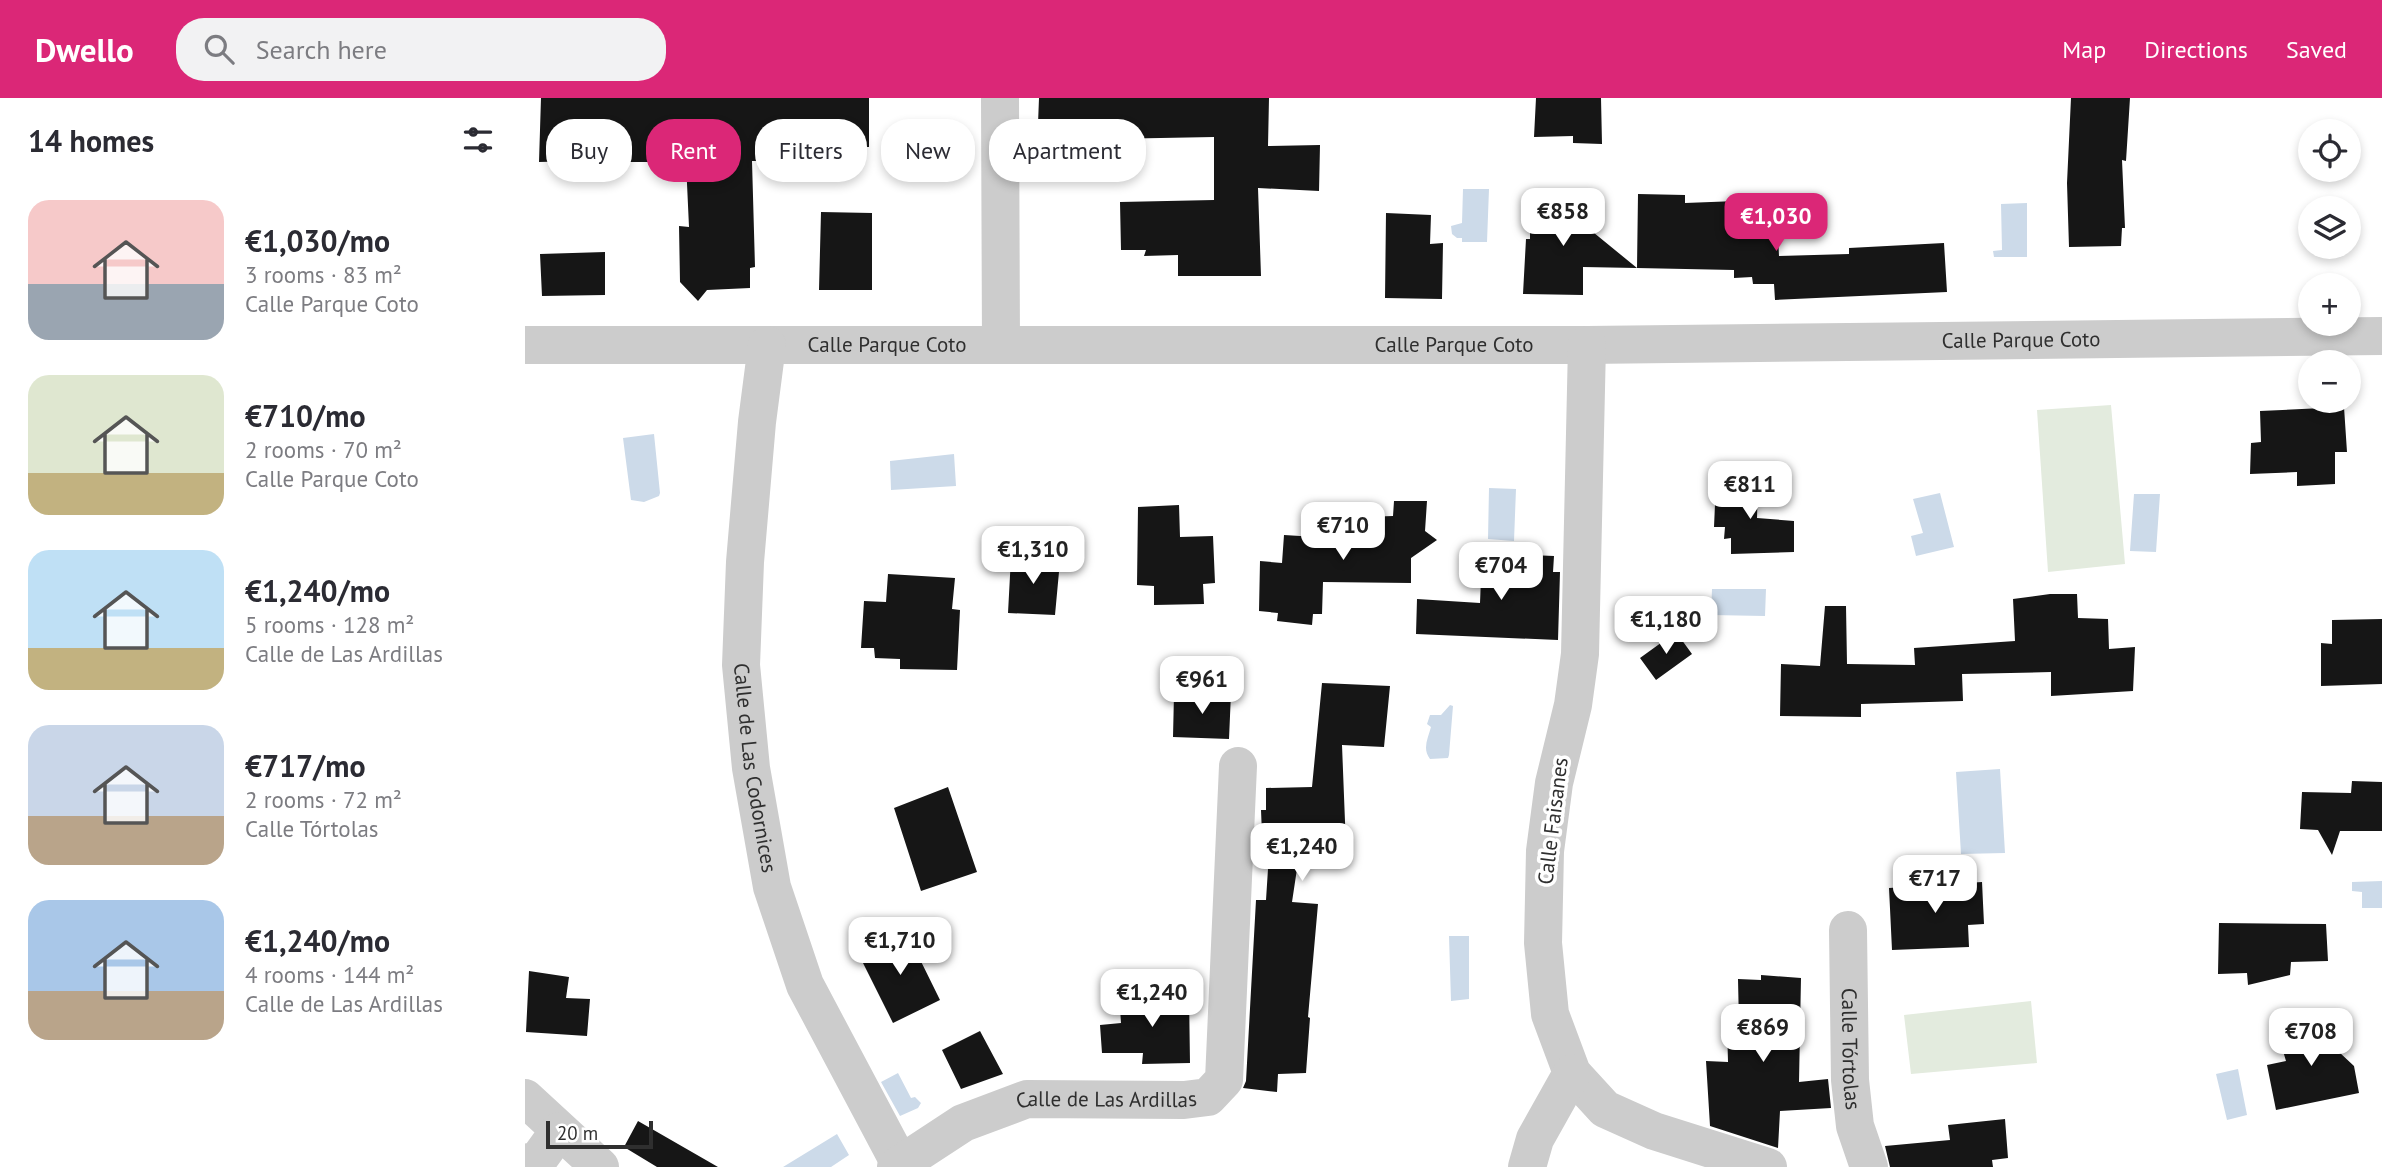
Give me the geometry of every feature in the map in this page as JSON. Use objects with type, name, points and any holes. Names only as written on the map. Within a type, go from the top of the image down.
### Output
[{"type":"street","points":[[1000,98],[1001,345]]},
{"type":"street","name":"Calle Parque Coto","points":[[525,345],[1587,345],[2382,336]]},
{"type":"street","name":"Calle de Las Codornices","points":[[767,345],[757,422],[745,562],[741,665],[751,768],[772,887],[805,985],[898,1166]]},
{"type":"street","name":"Calle Faisanes","points":[[1587,345],[1580,654],[1573,705],[1554,783],[1545,851],[1543,943],[1550,1014],[1572,1073],[1605,1109],[1654,1131],[1768,1167]]},
{"type":"street","name":"Calle de Las Ardillas","points":[[898,1166],[963,1123],[1027,1099],[1184,1100],[1208,1097],[1224,1080],[1238,766]]},
{"type":"street","name":"Calle Tórtolas","points":[[1848,930],[1850,1080],[1855,1125],[1869,1167]]},
{"type":"street","points":[[1527,1167],[1535,1139],[1572,1073]]},
{"type":"street","points":[[525,1098],[600,1167]]},
{"type":"street","points":[[525,1163],[538,1160],[559,1131]]},
{"type":"shaded area","points":[[2111,405],[2125,564],[2048,572],[2037,410]]},
{"type":"shaded area","points":[[2031,1001],[2037,1063],[1911,1074],[1904,1015]]},
{"type":"water","points":[[1463,189],[1489,189],[1487,242],[1462,242],[1462,238],[1452,234],[1451,226],[1462,223]]},
{"type":"water","points":[[2027,203],[2027,257],[1994,257],[1993,251],[2002,250],[2001,204]]},
{"type":"water","points":[[654,434],[659,496],[644,502],[631,500],[623,438]]},
{"type":"water","points":[[954,454],[956,486],[891,490],[890,461]]},
{"type":"water","points":[[1489,488],[1516,489],[1514,541],[1488,539]]},
{"type":"water","points":[[1940,493],[1954,547],[1916,556],[1911,536],[1923,533],[1913,499]]},
{"type":"water","points":[[2134,494],[2160,494],[2156,552],[2130,551]]},
{"type":"water","points":[[1712,589],[1766,589],[1765,616],[1711,615]]},
{"type":"water","points":[[1450,705],[1453,706],[1448,758],[1430,759],[1426,747],[1431,727],[1427,724],[1430,715],[1441,715]]},
{"type":"water","points":[[2000,769],[2005,853],[1961,854],[1956,772]]},
{"type":"water","points":[[2382,881],[2382,908],[2362,908],[2362,892],[2352,891],[2352,882]]},
{"type":"water","points":[[1449,936],[1469,936],[1469,999],[1451,1001]]},
{"type":"water","points":[[2238,1069],[2247,1115],[2227,1120],[2216,1074]]},
{"type":"water","points":[[898,1073],[911,1098],[915,1097],[921,1103],[918,1108],[900,1116],[881,1082]]},
{"type":"water","points":[[837,1134],[849,1155],[831,1167],[783,1167]]},
{"type":"building","points":[[541,98],[869,98],[869,147],[867,119],[755,119],[755,161],[752,161],[755,267],[750,268],[750,288],[707,290],[698,301],[680,282],[679,226],[689,227],[687,182],[741,182],[741,119],[646,119],[646,162],[632,162],[632,119],[546,119],[546,162],[539,162]]},
{"type":"building","points":[[1039,98],[1269,98],[1268,146],[1320,145],[1319,191],[1258,188],[1261,276],[1178,276],[1178,255],[1144,256],[1146,250],[1121,250],[1120,202],[1214,200],[1214,137],[1146,138],[1146,119],[1038,119]]},
{"type":"building","points":[[1536,98],[1601,98],[1602,144],[1573,143],[1573,136],[1534,137]]},
{"type":"building","points":[[2071,98],[2130,98],[2126,161],[2122,160],[2125,228],[2122,228],[2121,246],[2069,247],[2067,183]]},
{"type":"building","points":[[1547,191],[1578,193],[1577,219],[1637,268],[1583,267],[1583,295],[1523,294],[1526,239],[1530,239],[1530,197],[1547,197]]},
{"type":"building","points":[[1638,194],[1685,195],[1685,203],[1763,200],[1762,237],[1778,236],[1779,256],[1849,254],[1849,248],[1944,243],[1947,292],[1775,300],[1774,284],[1753,284],[1752,277],[1734,278],[1734,270],[1637,268]]},
{"type":"building","points":[[821,212],[872,213],[872,290],[819,290]]},
{"type":"building","points":[[1386,213],[1431,215],[1430,244],[1443,243],[1442,299],[1385,298]]},
{"type":"building","points":[[605,252],[605,295],[542,296],[540,254]]},
{"type":"building","points":[[2298,409],[2298,413],[2344,413],[2347,452],[2335,452],[2335,484],[2297,486],[2297,472],[2250,474],[2251,443],[2261,442],[2260,411]]},
{"type":"building","points":[[1716,482],[1758,482],[1757,518],[1794,521],[1794,552],[1731,554],[1731,538],[1724,539],[1725,527],[1714,527]]},
{"type":"building","points":[[1394,501],[1427,501],[1425,531],[1437,540],[1411,558],[1411,583],[1323,582],[1322,614],[1313,614],[1312,625],[1277,621],[1278,613],[1259,611],[1260,561],[1282,563],[1284,535],[1365,540],[1365,517],[1393,516]]},
{"type":"building","points":[[1179,505],[1180,537],[1213,536],[1215,583],[1203,584],[1204,604],[1154,605],[1154,586],[1137,585],[1138,507]]},
{"type":"building","points":[[1482,553],[1554,556],[1553,572],[1560,572],[1558,640],[1416,634],[1417,599],[1480,603]]},
{"type":"building","points":[[1011,557],[1060,561],[1055,615],[1008,613]]},
{"type":"building","points":[[888,574],[955,578],[952,609],[960,610],[957,670],[900,669],[900,659],[875,658],[874,648],[861,648],[864,601],[886,602]]},
{"type":"building","points":[[2050,594],[2077,594],[2078,618],[2108,619],[2109,649],[2135,647],[2133,691],[2051,696],[2051,672],[1962,674],[1963,701],[1861,704],[1861,717],[1780,716],[1781,664],[1820,666],[1825,606],[1846,606],[1847,664],[1915,665],[1914,648],[2015,641],[2013,599]]},
{"type":"building","points":[[2382,619],[2382,684],[2321,686],[2321,643],[2332,644],[2332,620]]},
{"type":"building","points":[[1676,632],[1692,654],[1656,680],[1640,658]]},
{"type":"building","points":[[1322,683],[1390,686],[1384,747],[1342,745],[1346,847],[1300,849],[1292,902],[1318,904],[1306,1073],[1278,1074],[1277,1092],[1243,1088],[1246,1081],[1256,900],[1266,900],[1268,869],[1261,810],[1266,810],[1266,788],[1312,787]]},
{"type":"building","points":[[1231,693],[1229,739],[1173,737],[1174,694]]},
{"type":"building","points":[[2352,781],[2382,782],[2382,831],[2340,831],[2332,855],[2318,830],[2300,829],[2302,792],[2351,793]]},
{"type":"building","points":[[948,787],[977,872],[921,891],[894,808]]},
{"type":"building","points":[[1982,882],[1984,924],[1968,925],[1969,947],[1892,950],[1889,888]]},
{"type":"building","points":[[2219,923],[2326,924],[2328,961],[2291,962],[2290,975],[2248,985],[2247,973],[2218,974]]},
{"type":"building","points":[[906,931],[940,1000],[893,1023],[859,955]]},
{"type":"building","points":[[529,971],[569,977],[566,998],[590,999],[587,1036],[526,1032]]},
{"type":"building","points":[[1761,975],[1801,978],[1799,1082],[1828,1079],[1831,1108],[1780,1111],[1778,1148],[1710,1126],[1706,1061],[1728,1062],[1727,1024],[1739,1024],[1738,979],[1761,980]]},
{"type":"building","points":[[1189,994],[1190,1063],[1142,1064],[1143,1053],[1102,1053],[1100,1025],[1121,1023],[1120,1008],[1125,1007],[1124,996]]},
{"type":"building","points":[[2331,1021],[2339,1052],[2354,1066],[2359,1093],[2276,1110],[2267,1065],[2286,1061],[2278,1034],[2284,1033],[2284,1029]]},
{"type":"building","points":[[980,1031],[1003,1074],[961,1089],[942,1050]]},
{"type":"building","points":[[2005,1119],[2008,1158],[1992,1160],[1993,1167],[1890,1167],[1885,1146],[1950,1140],[1948,1125]]},
{"type":"building","points":[[638,1121],[718,1167],[657,1167],[624,1147]]}]
